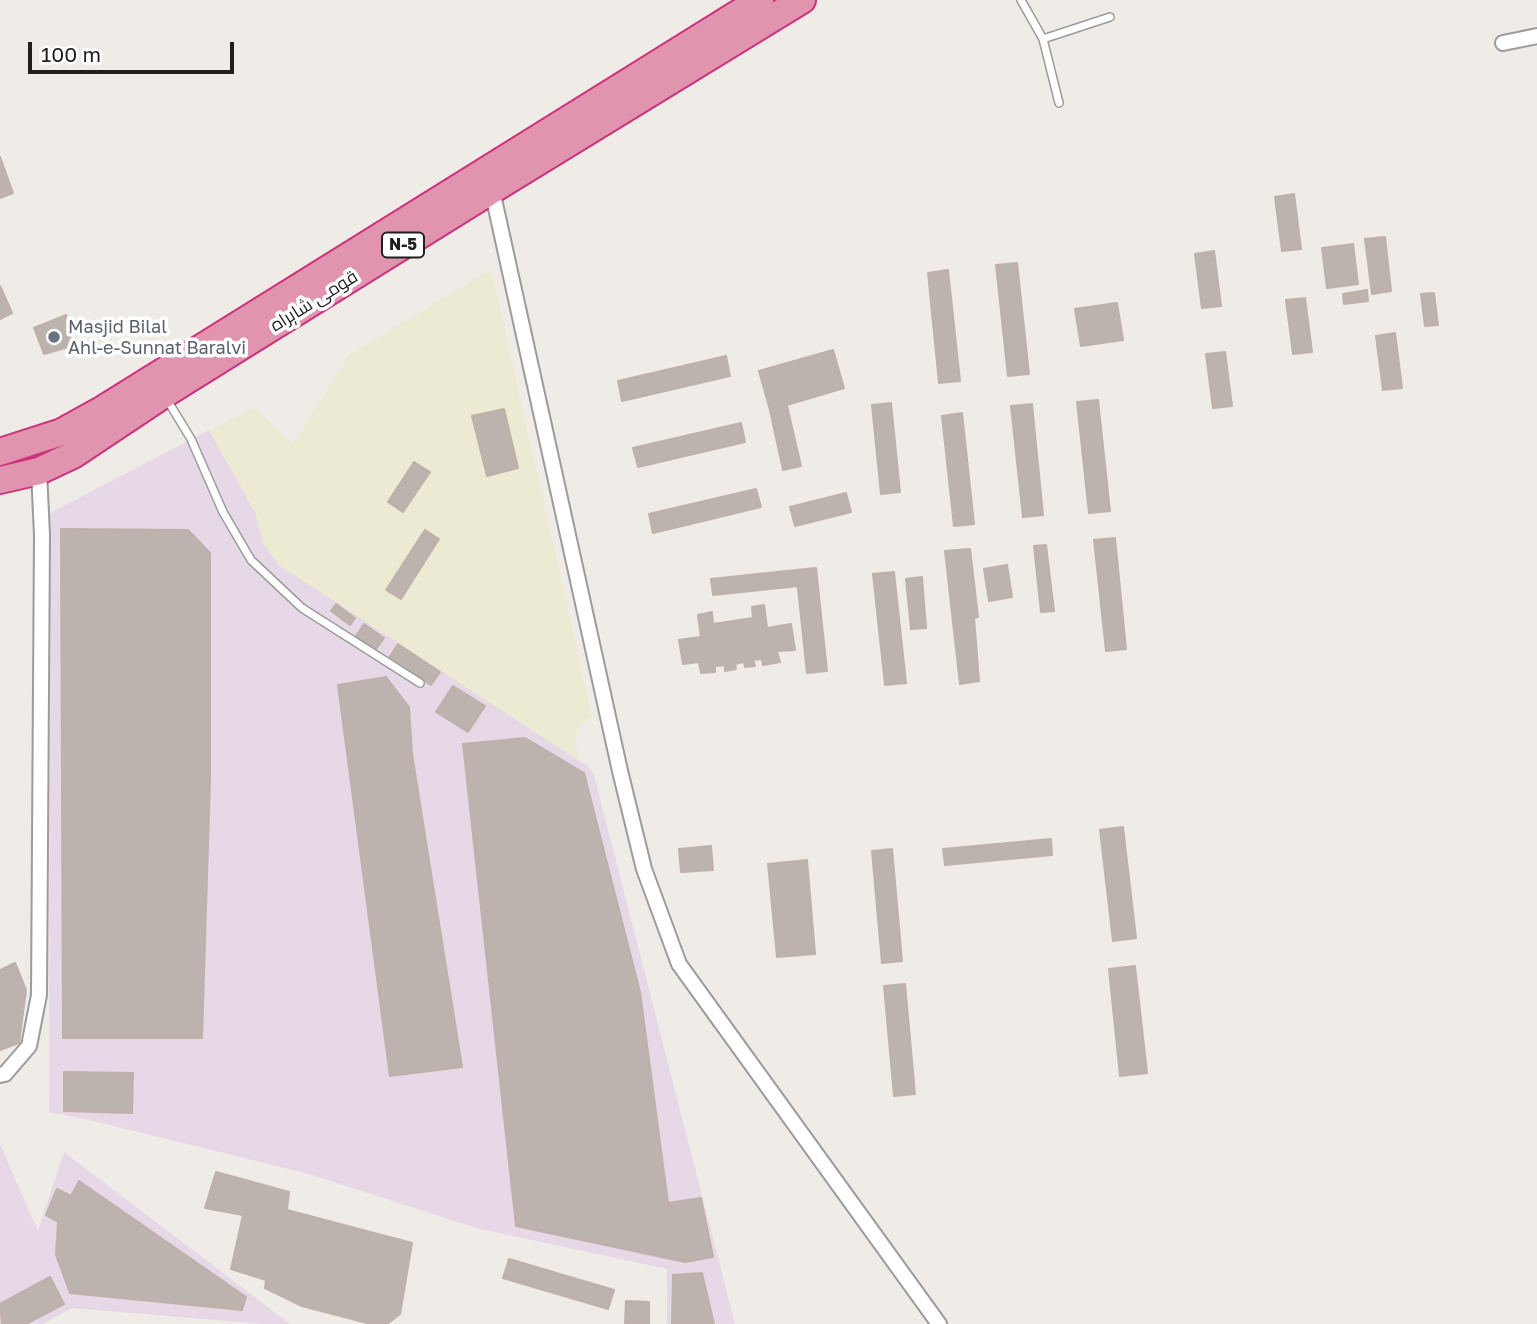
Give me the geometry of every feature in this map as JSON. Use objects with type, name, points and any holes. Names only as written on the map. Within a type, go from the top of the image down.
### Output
[{"type":"highway","name":"قومی شاہراہ","points":[[0,452],[62,432],[100,411],[760,0]]},
{"type":"highway","name":"قومی شاہراہ","points":[[0,480],[39,471],[73,455],[163,395],[802,0]]},
{"type":"street","points":[[1503,43],[1537,36]]},
{"type":"street","points":[[492,190],[620,771],[644,869],[679,964],[939,1324]]},
{"type":"street","points":[[0,1074],[5,1073],[29,1046],[40,995],[43,536],[39,471]]},
{"type":"lane","points":[[1021,0],[1044,39],[1059,103]]},
{"type":"lane","points":[[1044,39],[1110,17]]},
{"type":"lane","points":[[163,395],[191,439],[223,512],[251,560],[302,608],[420,683]]},
{"type":"shaded area","points":[[491,269],[592,717],[580,726],[576,734],[579,761],[279,565],[263,543],[256,514],[209,430],[254,408],[293,444],[349,355]]},
{"type":"shaded area","points":[[209,430],[256,514],[263,543],[279,565],[588,766],[594,775],[735,1324],[667,1324],[667,1269],[476,1228],[309,1174],[49,1112],[50,513]]},
{"type":"shaded area","points":[[0,1144],[38,1231],[64,1152],[290,1324],[72,1308],[43,1324],[0,1324]]},
{"type":"building","points":[[0,157],[13,193],[0,198]]},
{"type":"building","points":[[1294,194],[1301,249],[1282,251],[1275,197]]},
{"type":"building","points":[[1385,237],[1391,291],[1372,294],[1365,239]]},
{"type":"building","points":[[1353,244],[1358,284],[1327,288],[1322,248]]},
{"type":"building","points":[[1214,251],[1221,306],[1202,308],[1195,254]]},
{"type":"building","points":[[1017,263],[1029,374],[1008,376],[996,265]]},
{"type":"building","points":[[948,270],[960,381],[939,383],[928,273]]},
{"type":"building","points":[[0,286],[12,313],[0,319]]},
{"type":"building","points":[[1367,290],[1368,301],[1344,304],[1343,294]]},
{"type":"building","points":[[1434,293],[1438,325],[1425,326],[1421,294]]},
{"type":"building","points":[[1305,298],[1312,352],[1293,354],[1286,300]]},
{"type":"building","points":[[1117,303],[1123,340],[1081,346],[1075,309]]},
{"type":"building","name":"Masjid Bilal Ahl-e-Sunnat Baralvi","points":[[66,315],[72,346],[44,354],[34,328]]},
{"type":"building","points":[[1395,333],[1402,388],[1383,390],[1376,336]]},
{"type":"building","points":[[833,350],[844,388],[770,410],[759,371]]},
{"type":"building","points":[[1225,352],[1232,406],[1213,408],[1206,354]]},
{"type":"building","points":[[726,356],[730,376],[622,401],[618,381]]},
{"type":"building","points":[[1098,400],[1110,511],[1089,513],[1077,402]]},
{"type":"building","points":[[891,403],[900,492],[881,494],[872,405]]},
{"type":"building","points":[[1032,404],[1043,515],[1023,517],[1011,406]]},
{"type":"building","points":[[787,406],[801,466],[783,470],[770,410]]},
{"type":"building","points":[[504,409],[518,468],[487,476],[472,416]]},
{"type":"building","points":[[962,413],[974,524],[954,526],[942,416]]},
{"type":"building","points":[[741,423],[745,442],[638,467],[633,448]]},
{"type":"building","points":[[414,462],[430,472],[403,512],[388,502]]},
{"type":"building","points":[[756,489],[761,507],[653,533],[649,514]]},
{"type":"building","points":[[846,493],[851,512],[795,526],[790,507]]},
{"type":"building","points":[[61,529],[188,530],[210,553],[210,780],[202,1038],[63,1038]]},
{"type":"building","points":[[425,530],[439,539],[401,599],[386,590]]},
{"type":"building","points":[[1115,538],[1126,649],[1106,651],[1094,540]]},
{"type":"building","points":[[1046,545],[1054,611],[1041,612],[1034,546]]},
{"type":"building","points":[[970,549],[978,617],[974,618],[979,681],[960,684],[945,551]]},
{"type":"building","points":[[1007,565],[1012,597],[989,601],[984,569]]},
{"type":"building","points":[[816,568],[827,671],[807,673],[796,570]]},
{"type":"building","points":[[796,570],[798,586],[713,595],[711,579]]},
{"type":"building","points":[[894,572],[906,683],[885,685],[873,574]]},
{"type":"building","points":[[922,577],[926,628],[911,629],[906,579]]},
{"type":"building","points":[[336,604],[355,618],[350,625],[331,611]]},
{"type":"building","points":[[764,605],[767,628],[791,624],[795,650],[777,651],[780,662],[763,665],[762,659],[753,660],[755,666],[745,667],[744,662],[735,664],[736,669],[725,671],[725,665],[715,666],[715,672],[701,673],[699,662],[683,664],[679,640],[701,637],[698,615],[712,612],[713,624],[753,618],[752,607]]},
{"type":"building","points":[[364,624],[384,638],[374,652],[354,639]]},
{"type":"building","points":[[398,644],[440,672],[431,685],[389,658]]},
{"type":"building","points":[[386,677],[409,707],[412,754],[462,1067],[390,1076],[338,685]]},
{"type":"building","points":[[453,686],[485,706],[468,732],[436,712]]},
{"type":"building","points":[[525,738],[584,773],[640,992],[668,1203],[701,1198],[713,1257],[685,1262],[516,1226],[463,744]]},
{"type":"building","points":[[1123,827],[1136,938],[1113,941],[1100,830]]},
{"type":"building","points":[[1051,839],[1052,855],[945,865],[943,849]]},
{"type":"building","points":[[711,846],[713,870],[681,872],[679,849]]},
{"type":"building","points":[[892,849],[902,961],[882,963],[872,851]]},
{"type":"building","points":[[807,860],[815,954],[777,957],[768,864]]},
{"type":"building","points":[[15,963],[26,990],[19,1043],[0,1050],[0,970]]},
{"type":"building","points":[[1135,966],[1147,1073],[1120,1076],[1109,969]]},
{"type":"building","points":[[905,984],[915,1094],[894,1096],[884,986]]},
{"type":"building","points":[[64,1072],[133,1073],[132,1113],[64,1111]]},
{"type":"building","points":[[216,1172],[289,1192],[287,1210],[412,1243],[400,1314],[387,1324],[371,1324],[302,1306],[265,1288],[266,1280],[231,1269],[243,1215],[205,1208]]},
{"type":"building","points":[[79,1181],[246,1297],[242,1310],[70,1293],[56,1255],[58,1222],[46,1215],[57,1189],[71,1196]]},
{"type":"building","points":[[509,1259],[614,1290],[608,1309],[503,1278]]},
{"type":"building","points":[[702,1273],[714,1324],[672,1324],[673,1275]]},
{"type":"building","points":[[50,1277],[64,1304],[26,1324],[2,1324],[0,1304]]},
{"type":"building","points":[[626,1301],[649,1302],[649,1324],[625,1324]]},
{"type":"place","name":"Masjid Bilal Ahl-e-Sunnat Baralvi","points":[[54,337]]}]
